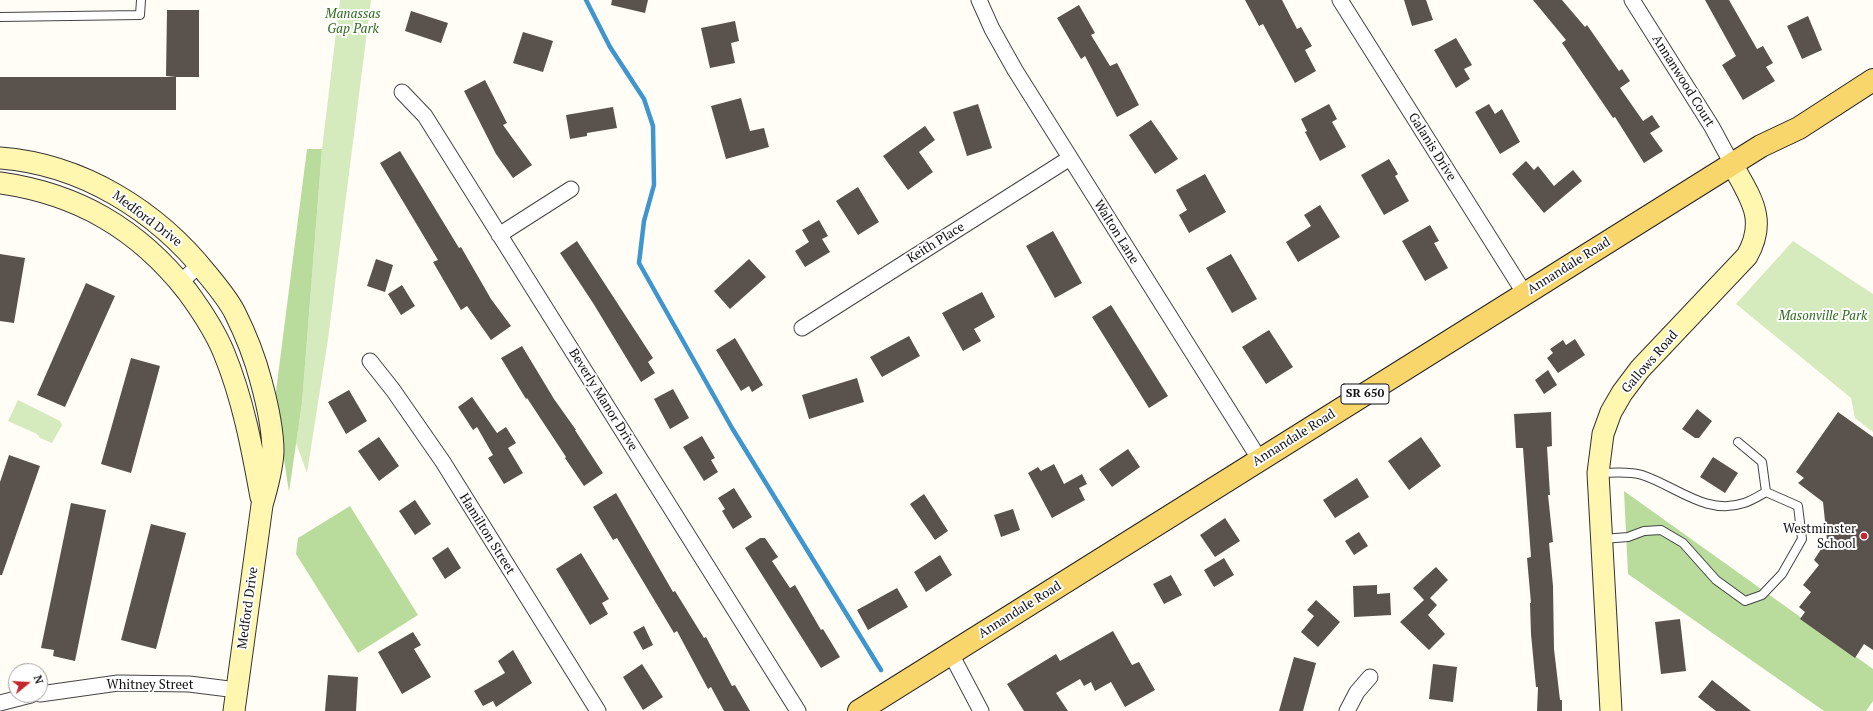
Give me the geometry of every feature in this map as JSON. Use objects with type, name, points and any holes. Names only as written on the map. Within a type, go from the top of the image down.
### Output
[{"type":"main road","name":"Annandale Road","points":[[859,711],[1732,164],[1761,146],[1799,128],[1873,80]]},
{"type":"street","name":"Walton Lane","points":[[979,0],[992,29],[1015,70],[1260,460]]},
{"type":"street","name":"Galanis Drive","points":[[1340,0],[1525,294]]},
{"type":"street","name":"Annanwood Court","points":[[1632,0],[1712,127],[1732,164]]},
{"type":"street","name":"Beverly Manor Drive","points":[[402,92],[424,116],[798,711]]},
{"type":"street","name":"Medford Drive","points":[[0,158],[43,165],[94,183],[121,196],[177,239],[200,264],[235,312],[247,338],[266,398],[273,452],[269,480],[262,505],[234,711]]},
{"type":"street","name":"Keith Place","points":[[802,328],[1070,158]]},
{"type":"street","name":"Gallows Road","points":[[1612,711],[1598,473],[1603,434],[1611,412],[1622,393],[1640,369],[1747,256],[1754,244],[1757,230],[1757,215],[1754,203],[1732,164]]},
{"type":"street","name":"Medford Drive","points":[[0,183],[50,193],[100,216],[129,233],[158,258],[180,283],[211,327],[224,352],[235,382],[245,417],[262,505]]},
{"type":"street","points":[[499,235],[571,189]]},
{"type":"street","points":[[180,283],[200,264]]},
{"type":"street","name":"Hamilton Street","points":[[370,361],[393,390],[443,462],[598,711]]},
{"type":"street","points":[[951,654],[982,711]]},
{"type":"street","points":[[1347,711],[1357,692],[1370,677]]},
{"type":"street","name":"Whitney Street","points":[[48,693],[118,683],[189,684],[237,690]]},
{"type":"lane","points":[[0,17],[140,15],[141,0]]},
{"type":"lane","points":[[1738,442],[1762,462],[1766,492]]},
{"type":"lane","points":[[1598,473],[1641,474],[1669,485],[1695,501],[1708,505],[1723,506],[1744,504],[1766,492]]},
{"type":"lane","points":[[1601,539],[1628,537],[1644,531],[1661,530],[1683,543],[1716,580],[1745,601],[1762,596],[1784,570],[1802,539],[1798,506],[1766,492]]},
{"type":"green space","name":"Manassas Gap Park","points":[[340,0],[371,0],[328,339],[307,473],[296,443],[302,403],[322,149]]},
{"type":"green space","points":[[307,149],[322,149],[302,403],[289,492],[275,399]]},
{"type":"green space","name":"Masonville Park","points":[[1793,241],[1873,294],[1873,432],[1855,418],[1851,398],[1736,304]]},
{"type":"green space","points":[[18,400],[60,421],[62,425],[52,443],[40,438],[37,434],[8,421]]},
{"type":"green space","points":[[1624,491],[1873,669],[1873,701],[1866,711],[1824,711],[1628,574]]},
{"type":"green space","points":[[350,506],[418,615],[358,653],[296,554],[298,538]]},
{"type":"building","points":[[612,0],[648,0],[645,13],[611,5]]},
{"type":"building","points":[[1245,0],[1282,0],[1297,29],[1301,27],[1312,46],[1305,50],[1316,71],[1295,83],[1263,24],[1259,26]]},
{"type":"building","points":[[1404,0],[1426,0],[1433,20],[1412,26]]},
{"type":"building","points":[[1533,0],[1562,0],[1585,27],[1587,25],[1619,71],[1622,69],[1630,81],[1620,88],[1643,121],[1652,115],[1660,127],[1650,133],[1663,151],[1644,163],[1615,117],[1613,118],[1562,43],[1566,40]]},
{"type":"building","points":[[1705,0],[1729,0],[1757,49],[1763,46],[1773,63],[1766,67],[1775,81],[1743,100],[1722,65],[1736,56]]},
{"type":"building","points":[[1079,5],[1095,33],[1091,35],[1110,66],[1117,63],[1139,105],[1117,117],[1085,56],[1081,59],[1057,18]]},
{"type":"building","points":[[167,10],[199,10],[199,77],[166,76]]},
{"type":"building","points":[[411,11],[448,23],[441,43],[405,31]]},
{"type":"building","points":[[1808,16],[1822,50],[1802,59],[1787,26]]},
{"type":"building","points":[[735,21],[739,41],[731,43],[735,63],[710,68],[701,28]]},
{"type":"building","points":[[523,32],[553,41],[543,72],[513,63]]},
{"type":"building","points":[[1456,38],[1472,65],[1464,69],[1470,79],[1456,88],[1434,50]]},
{"type":"building","points":[[0,77],[176,77],[176,110],[0,110]]},
{"type":"building","points":[[485,80],[507,123],[503,125],[532,165],[513,178],[496,154],[464,91]]},
{"type":"building","points":[[741,98],[750,131],[764,128],[769,147],[726,159],[711,106]]},
{"type":"building","points":[[978,104],[992,148],[967,156],[953,112]]},
{"type":"building","points":[[1329,104],[1337,119],[1332,122],[1346,147],[1320,161],[1305,132],[1307,131],[1301,119]]},
{"type":"building","points":[[1489,104],[1495,114],[1502,109],[1520,142],[1500,154],[1475,112]]},
{"type":"building","points":[[613,107],[617,128],[587,133],[587,136],[570,139],[566,115]]},
{"type":"building","points":[[1151,120],[1178,159],[1155,174],[1129,135]]},
{"type":"building","points":[[925,126],[935,140],[919,152],[933,172],[908,190],[883,156]]},
{"type":"building","points":[[400,151],[459,248],[461,247],[491,299],[511,326],[491,340],[467,306],[461,310],[433,262],[438,260],[380,163]]},
{"type":"building","points":[[1389,159],[1398,174],[1395,176],[1409,201],[1384,215],[1361,175]]},
{"type":"building","points":[[1526,161],[1534,170],[1538,166],[1554,186],[1573,170],[1582,181],[1544,213],[1512,174]]},
{"type":"building","points":[[1205,174],[1226,212],[1189,233],[1179,215],[1187,210],[1176,190]]},
{"type":"building","points":[[858,187],[879,222],[858,235],[836,201]]},
{"type":"building","points":[[1320,205],[1340,237],[1298,262],[1286,242],[1311,226],[1304,215]]},
{"type":"building","points":[[819,220],[828,236],[822,239],[830,252],[805,267],[795,251],[809,242],[802,230]]},
{"type":"building","points":[[1430,225],[1439,241],[1434,243],[1448,268],[1425,281],[1402,241]]},
{"type":"building","points":[[1053,231],[1082,283],[1055,298],[1026,246]]},
{"type":"building","points":[[577,241],[653,358],[648,362],[655,373],[641,382],[593,303],[560,253]]},
{"type":"building","points":[[0,254],[25,258],[14,323],[0,321]]},
{"type":"building","points":[[1231,254],[1257,299],[1232,313],[1206,268]]},
{"type":"building","points":[[376,259],[393,265],[385,292],[367,286]]},
{"type":"building","points":[[749,259],[766,277],[730,309],[714,291]]},
{"type":"building","points":[[86,283],[115,296],[65,407],[37,395]]},
{"type":"building","points":[[402,285],[415,306],[401,315],[388,294]]},
{"type":"building","points":[[982,292],[995,317],[974,329],[981,341],[963,351],[942,313]]},
{"type":"building","points":[[1111,305],[1168,396],[1149,408],[1092,317]]},
{"type":"building","points":[[1269,330],[1293,367],[1266,384],[1242,347]]},
{"type":"building","points":[[909,336],[920,356],[882,377],[870,357]]},
{"type":"building","points":[[735,338],[763,385],[752,392],[749,386],[741,391],[716,350]]},
{"type":"building","points":[[1575,339],[1585,355],[1558,373],[1547,358],[1553,353],[1550,349],[1563,340],[1566,345]]},
{"type":"building","points":[[522,346],[554,399],[576,430],[603,473],[584,486],[527,398],[526,399],[501,358]]},
{"type":"building","points":[[131,358],[160,366],[131,473],[101,464]]},
{"type":"building","points":[[1548,370],[1557,385],[1544,394],[1535,380]]},
{"type":"building","points":[[857,378],[864,402],[809,419],[802,395]]},
{"type":"building","points":[[673,389],[689,418],[670,429],[654,399]]},
{"type":"building","points":[[349,390],[367,421],[346,434],[328,402]]},
{"type":"building","points":[[472,397],[497,433],[506,427],[516,443],[508,448],[523,473],[504,484],[488,458],[493,455],[477,427],[473,430],[458,407]]},
{"type":"building","points":[[1697,409],[1712,421],[1699,438],[1695,438],[1682,429]]},
{"type":"building","points":[[1551,412],[1552,446],[1547,447],[1550,495],[1548,495],[1553,542],[1549,543],[1553,586],[1554,649],[1560,700],[1562,700],[1562,711],[1537,711],[1538,687],[1536,687],[1531,634],[1531,603],[1527,558],[1531,557],[1523,448],[1516,448],[1514,414]]},
{"type":"building","points":[[1838,412],[1873,437],[1873,650],[1864,644],[1855,658],[1800,619],[1805,612],[1799,607],[1811,592],[1803,585],[1819,565],[1814,560],[1827,540],[1823,502],[1798,483],[1804,478],[1796,472]]},
{"type":"building","points":[[702,436],[715,458],[711,460],[718,472],[704,481],[683,447]]},
{"type":"building","points":[[379,437],[399,466],[379,481],[358,451]]},
{"type":"building","points":[[1421,437],[1441,466],[1409,490],[1388,461]]},
{"type":"building","points":[[1128,449],[1140,467],[1112,487],[1099,469]]},
{"type":"building","points":[[9,455],[40,466],[2,575],[0,575],[0,482]]},
{"type":"building","points":[[1713,457],[1738,473],[1725,493],[1700,477]]},
{"type":"building","points":[[1054,464],[1064,484],[1082,474],[1087,484],[1079,488],[1085,500],[1052,518],[1028,473],[1038,467],[1041,471]]},
{"type":"building","points":[[1357,478],[1369,497],[1335,518],[1323,500]]},
{"type":"building","points":[[734,488],[752,517],[733,529],[722,511],[725,509],[718,498]]},
{"type":"building","points":[[616,493],[673,592],[675,591],[704,638],[706,637],[732,686],[735,685],[750,711],[724,711],[711,687],[708,689],[677,631],[674,633],[617,538],[613,540],[593,507]]},
{"type":"building","points":[[924,494],[948,531],[935,540],[910,504]]},
{"type":"building","points":[[415,500],[431,524],[415,535],[399,511]]},
{"type":"building","points":[[71,503],[106,510],[75,661],[53,656],[54,650],[41,648]]},
{"type":"building","points":[[1013,509],[1020,530],[1001,537],[994,515]]},
{"type":"building","points":[[1225,518],[1240,541],[1215,557],[1200,535]]},
{"type":"building","points":[[151,524],[186,533],[156,649],[121,640]]},
{"type":"building","points":[[1359,532],[1368,546],[1354,555],[1345,541]]},
{"type":"building","points":[[760,538],[765,538],[778,557],[772,561],[790,588],[795,585],[821,630],[823,629],[840,657],[821,668],[745,548]]},
{"type":"building","points":[[448,547],[461,568],[445,579],[432,558]]},
{"type":"building","points":[[581,553],[609,599],[602,603],[608,614],[590,625],[556,569]]},
{"type":"building","points":[[940,555],[952,575],[926,592],[914,572]]},
{"type":"building","points":[[1224,558],[1234,575],[1214,587],[1204,570]]},
{"type":"building","points":[[1436,567],[1448,580],[1430,598],[1437,605],[1428,615],[1445,634],[1429,650],[1400,622],[1424,600],[1413,588]]},
{"type":"building","points":[[1171,575],[1182,595],[1164,604],[1153,584]]},
{"type":"building","points":[[1377,585],[1377,594],[1390,593],[1391,615],[1354,617],[1353,586]]},
{"type":"building","points":[[897,588],[908,607],[868,630],[857,610]]},
{"type":"building","points":[[1316,600],[1340,622],[1318,647],[1301,632],[1314,616],[1307,610]]},
{"type":"building","points":[[1680,619],[1686,671],[1661,674],[1655,622]]},
{"type":"building","points":[[644,626],[653,645],[643,650],[633,632]]},
{"type":"building","points":[[1113,631],[1132,665],[1139,662],[1155,690],[1125,707],[1111,682],[1095,691],[1091,682],[1084,686],[1080,679],[1056,693],[1068,711],[1024,711],[1007,684],[1056,654],[1060,661]]},
{"type":"building","points":[[413,632],[421,645],[414,649],[431,677],[402,694],[378,652]]},
{"type":"building","points":[[513,650],[532,683],[496,707],[493,701],[483,706],[474,691],[505,673],[498,661]]},
{"type":"building","points":[[1294,657],[1316,663],[1303,711],[1279,711]]},
{"type":"building","points":[[642,664],[663,697],[643,710],[623,677]]},
{"type":"building","points":[[1433,664],[1457,667],[1453,702],[1429,699]]},
{"type":"building","points":[[328,675],[358,677],[356,711],[325,711]]},
{"type":"building","points":[[1712,680],[1751,711],[1716,711],[1698,697]]},
{"type":"waterway","points":[[586,0],[610,47],[644,99],[653,126],[654,185],[644,221],[639,263],[732,428],[881,670]]},
{"type":"place","name":"Westminster School","points":[[1864,536]]}]
